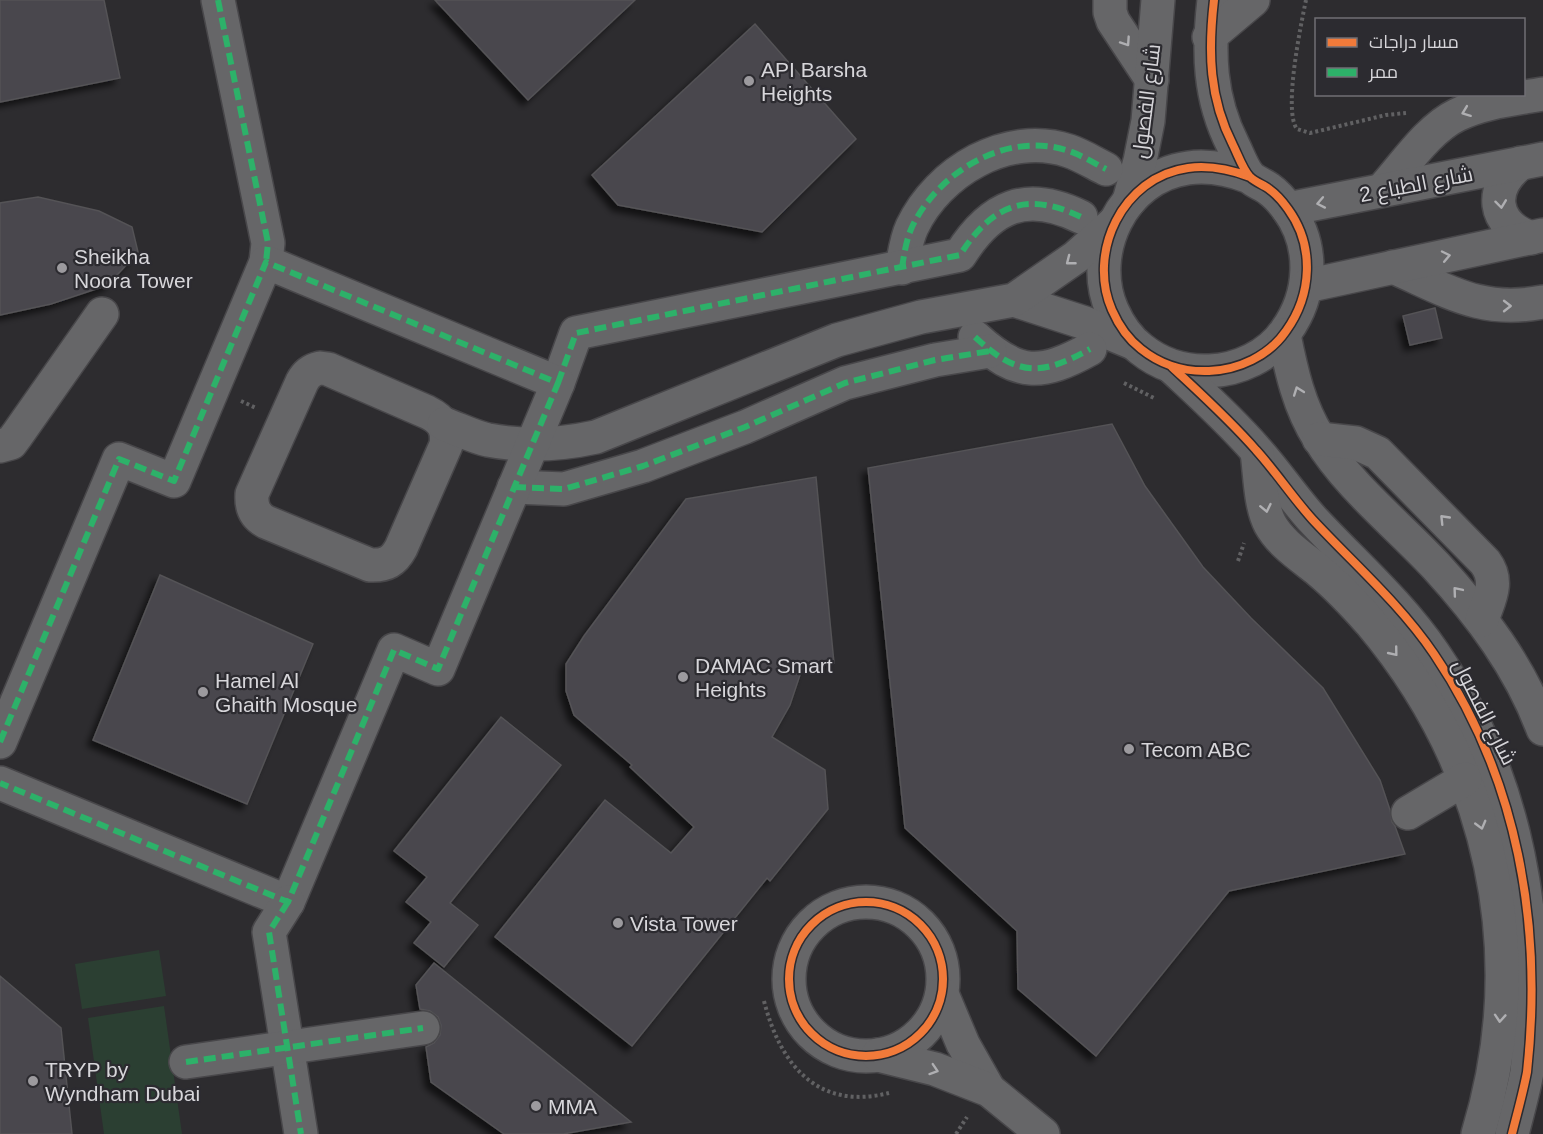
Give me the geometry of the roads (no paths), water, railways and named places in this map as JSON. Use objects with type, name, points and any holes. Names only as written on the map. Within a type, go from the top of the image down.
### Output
[{"type":"street","points":[[0,742],[118,459],[174,481],[266,262],[268,243],[218,0]]},
{"type":"street","points":[[1110,0],[1113,21],[1152,80]]},
{"type":"street","name":"شارع الفصول","points":[[1122,212],[1142,151],[1152,80],[1158,0]]},
{"type":"street","points":[[1214,0],[1209,37],[1211,74],[1219,110],[1232,144],[1250,177]]},
{"type":"street","points":[[1209,37],[1253,0]]},
{"type":"street","points":[[1382,190],[1442,124],[1457,115],[1489,104],[1543,94]]},
{"type":"street","points":[[902,268],[911,228],[925,206],[942,185],[962,169],[987,155],[1015,147],[1044,146],[1069,151],[1106,170]]},
{"type":"street","points":[[1532,161],[1509,172],[1502,183],[1498,197],[1500,212],[1507,224],[1518,233],[1537,237]]},
{"type":"street","name":"شارع الطباع 2","points":[[1288,209],[1532,161]]},
{"type":"street","points":[[444,424],[447,435],[446,445],[401,548],[390,563],[380,566],[370,565],[266,522],[254,511],[251,502],[252,494],[285,420],[306,375],[320,368],[328,369],[427,412],[444,424],[487,440],[533,446],[564,444],[596,437],[837,340],[921,317],[1014,300],[1077,257],[1146,186],[1185,169],[1208,167],[1229,169],[1250,177],[1271,190],[1288,209],[1301,233],[1308,259],[1306,286],[1294,320],[1284,335],[1266,352],[1229,369],[1197,372],[1172,367],[1150,356],[1131,342],[1085,323],[1014,300]]},
{"type":"street","points":[[301,1134],[269,932],[288,902],[394,650],[438,669],[533,446],[576,333],[960,255],[984,222],[1021,205],[1042,203],[1062,207],[1081,217]]},
{"type":"street","points":[[1122,212],[1106,247],[1104,280],[1106,297],[1117,321],[1131,342]]},
{"type":"street","points":[[1306,286],[1537,237]]},
{"type":"street","points":[[266,262],[558,383]]},
{"type":"street","points":[[1393,267],[1476,303],[1510,307],[1543,303]]},
{"type":"street","points":[[0,446],[11,443],[102,314]]},
{"type":"street","name":"شارع الفصول","points":[[1284,335],[1291,373],[1319,439],[1351,479],[1436,566],[1482,620],[1511,663],[1543,729]]},
{"type":"street","points":[[514,487],[564,489],[643,466],[745,427],[845,383],[935,360],[983,344],[1013,364],[1039,370],[1064,364],[1090,349]]},
{"type":"street","name":"شارع الفصول","points":[[1172,367],[1216,407],[1257,450],[1313,520],[1391,600],[1434,653],[1470,712],[1498,774],[1519,840],[1532,917],[1534,996],[1526,1073],[1512,1134]]},
{"type":"street","points":[[1257,450],[1265,510],[1269,523],[1285,543],[1322,573],[1368,620],[1404,665],[1434,713],[1465,779],[1479,818],[1493,873],[1501,930],[1503,987],[1498,1044],[1488,1100],[1478,1134]]},
{"type":"street","points":[[1511,663],[1543,676]]},
{"type":"street","points":[[1408,813],[1465,779]]},
{"type":"street","points":[[0,783],[288,902]]},
{"type":"street","points":[[861,902],[879,903],[897,908],[914,918],[927,931],[937,947],[943,974],[942,994],[934,1016],[920,1035],[900,1048],[878,1055],[855,1056],[834,1049],[815,1037],[800,1019],[789,984],[791,963],[799,943],[813,924],[835,909],[861,902]]},
{"type":"street","points":[[942,994],[963,1044],[989,1090]]},
{"type":"street","points":[[186,1062],[423,1028]]},
{"type":"street","points":[[878,1055],[935,1069],[989,1090],[1043,1134]]},
{"type":"place","name":"API Barsha Heights","points":[[749,81]]},
{"type":"place","name":"Sheikha Noora Tower","points":[[62,268]]},
{"type":"place","name":"DAMAC Smart Heights","points":[[683,677]]},
{"type":"place","name":"Hamel Al Ghaith Mosque","points":[[203,692]]},
{"type":"place","name":"Tecom ABC","points":[[1129,749]]},
{"type":"place","name":"Vista Tower","points":[[618,923]]},
{"type":"place","name":"TRYP by Wyndham Dubai","points":[[33,1081]]},
{"type":"place","name":"MMA","points":[[536,1106]]}]
